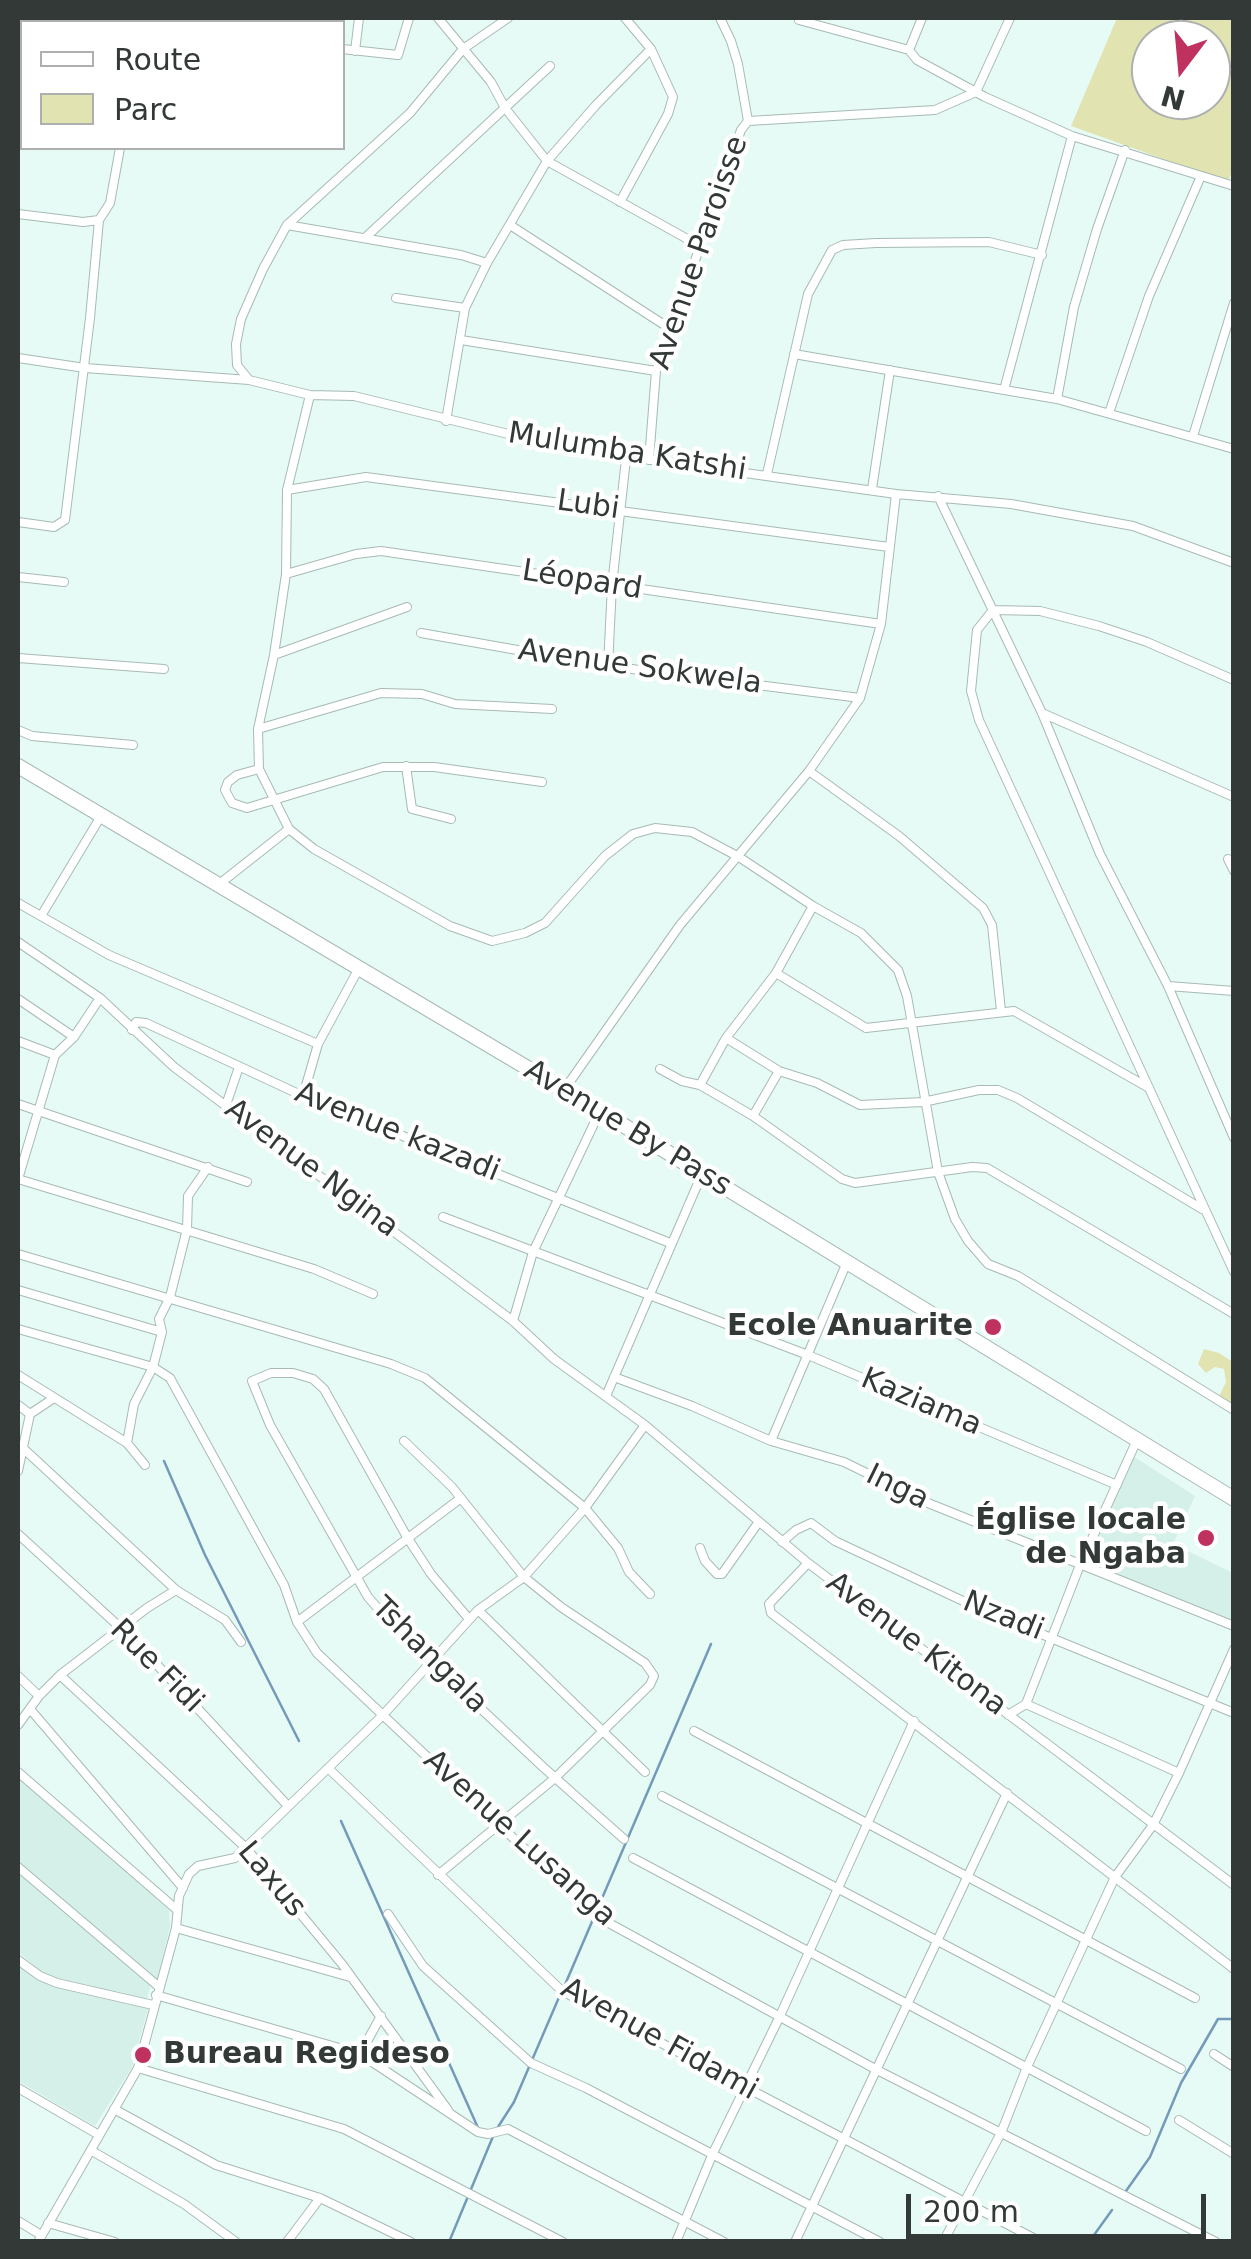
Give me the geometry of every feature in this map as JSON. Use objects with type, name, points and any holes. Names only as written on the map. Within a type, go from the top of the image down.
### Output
[{"type":"highway","name":"Avenue By Pass","points":[[18,766],[600,1111],[1234,1499]]},
{"type":"street","points":[[355,50],[360,18]]},
{"type":"street","points":[[345,49],[398,55],[409,18]]},
{"type":"street","points":[[438,18],[491,82],[505,108],[547,161],[700,246]]},
{"type":"street","points":[[249,380],[236,365],[241,319],[262,268],[287,224],[410,113],[464,49],[508,18]]},
{"type":"street","points":[[620,202],[671,105],[670,88],[651,49],[625,18]]},
{"type":"street","points":[[720,18],[735,52],[748,121]]},
{"type":"street","points":[[908,50],[922,18]]},
{"type":"street","points":[[976,92],[1010,18]]},
{"type":"street","points":[[799,20],[908,50],[916,60],[976,92],[1072,136],[1234,186]]},
{"type":"street","points":[[446,421],[465,308],[487,263],[547,161],[651,49]]},
{"type":"street","points":[[366,237],[550,66]]},
{"type":"street","name":"Avenue Paroisse","points":[[649,460],[656,371],[741,130],[748,121],[934,110],[976,92]]},
{"type":"street","points":[[1004,390],[1072,136]]},
{"type":"street","points":[[18,522],[54,528],[65,520],[85,368],[98,220],[110,203],[120,150]]},
{"type":"street","points":[[1057,400],[1074,307],[1096,229],[1125,150]]},
{"type":"street","points":[[1109,413],[1149,296],[1200,176]]},
{"type":"street","points":[[18,214],[82,222],[98,220]]},
{"type":"street","points":[[287,224],[487,263]]},
{"type":"street","points":[[510,225],[669,328]]},
{"type":"street","points":[[768,474],[808,294],[832,250],[844,245],[990,242],[1042,256]]},
{"type":"street","points":[[396,298],[465,308]]},
{"type":"street","points":[[1193,436],[1234,304]]},
{"type":"street","points":[[461,340],[656,371]]},
{"type":"street","points":[[794,354],[1057,400],[1234,449]]},
{"type":"street","name":"Mulumba Katshi","points":[[18,358],[85,368],[249,380],[310,395],[354,396],[410,408],[446,421],[564,448],[896,494],[1012,504],[1133,526],[1234,563]]},
{"type":"street","points":[[872,490],[890,370]]},
{"type":"street","points":[[310,395],[287,490],[286,574],[258,729],[259,769],[289,829],[314,850],[399,898],[450,926],[492,941],[525,934],[545,924],[605,856],[633,834],[655,828],[692,832],[739,857],[861,933],[898,970],[912,1024],[938,1172],[968,1242],[988,1264],[1018,1276],[1234,1410]]},
{"type":"street","points":[[608,666],[626,458]]},
{"type":"street","name":"Lubi","points":[[287,490],[366,477],[889,547]]},
{"type":"street","points":[[564,1090],[670,939],[809,770],[860,698],[881,624],[896,494]]},
{"type":"street","points":[[938,496],[1042,713],[1100,854],[1168,986],[1234,1138]]},
{"type":"street","name":"Léopard","points":[[286,574],[371,550],[881,624]]},
{"type":"street","points":[[18,577],[64,582]]},
{"type":"street","points":[[274,655],[406,607]]},
{"type":"street","points":[[993,610],[1040,611],[1098,626],[1148,642],[1234,680]]},
{"type":"street","points":[[993,610],[976,630],[973,708],[1202,1210],[1234,1272]]},
{"type":"street","name":"Avenue Sokwela","points":[[421,633],[608,666],[860,698]]},
{"type":"street","points":[[18,658],[164,669]]},
{"type":"street","points":[[258,729],[381,693],[422,694],[456,704],[552,710]]},
{"type":"street","points":[[1042,713],[1234,797]]},
{"type":"street","points":[[18,730],[32,736],[133,745]]},
{"type":"street","points":[[259,769],[232,778],[225,790],[227,798],[247,808],[362,772],[406,766],[542,782]]},
{"type":"street","points":[[406,766],[412,810],[451,820]]},
{"type":"street","points":[[809,770],[899,836],[982,908],[992,925],[1001,1011]]},
{"type":"street","points":[[42,916],[101,816]]},
{"type":"street","points":[[218,885],[289,829]]},
{"type":"street","points":[[1228,858],[1234,871]]},
{"type":"street","points":[[18,902],[110,955],[318,1044]]},
{"type":"street","points":[[700,1085],[726,1038],[776,974],[812,906]]},
{"type":"street","name":"Avenue Ngina","points":[[18,942],[100,998],[174,1068],[513,1321],[554,1358],[606,1396]]},
{"type":"street","points":[[303,1096],[318,1044],[359,968]]},
{"type":"street","points":[[776,974],[858,1026],[874,1028],[1014,1011],[1149,1088]]},
{"type":"street","points":[[1168,986],[1234,991]]},
{"type":"street","points":[[18,998],[74,1037]]},
{"type":"street","points":[[100,998],[74,1037],[55,1056],[18,1179],[314,1269],[373,1294]]},
{"type":"street","name":"Avenue kazadi","points":[[132,1030],[136,1022],[146,1022],[303,1096],[670,1243]]},
{"type":"street","points":[[726,1038],[779,1071],[817,1083],[860,1105],[924,1102],[979,1090],[998,1090],[1202,1210]]},
{"type":"street","points":[[18,1041],[55,1056]]},
{"type":"street","points":[[226,1106],[239,1067]]},
{"type":"street","points":[[660,1069],[700,1085],[855,1183],[987,1168],[1234,1314]]},
{"type":"street","points":[[753,1116],[779,1071]]},
{"type":"street","points":[[18,1104],[247,1182]]},
{"type":"street","points":[[513,1321],[556,1198],[600,1111]]},
{"type":"street","points":[[126,1443],[134,1404],[153,1367],[162,1332],[160,1320],[170,1297],[187,1229],[188,1196],[208,1167]]},
{"type":"street","points":[[606,1396],[702,1174]]},
{"type":"street","name":"Kaziama","points":[[443,1217],[808,1355],[1117,1485]]},
{"type":"street","points":[[18,1254],[392,1364],[426,1378],[586,1508],[618,1548],[629,1572],[650,1594]]},
{"type":"street","points":[[771,1441],[847,1262]]},
{"type":"street","points":[[18,1290],[162,1332]]},
{"type":"street","points":[[18,1330],[153,1367]]},
{"type":"street","name":"Avenue Lusanga","points":[[153,1367],[177,1386],[284,1585],[298,1622],[327,1665],[596,1916],[877,2070],[1216,2242]]},
{"type":"street","name":"Tshangala","points":[[407,1537],[324,1389],[313,1379],[281,1372],[259,1376],[251,1384],[270,1426],[377,1608],[624,1839]]},
{"type":"street","points":[[18,1376],[126,1443],[145,1465]]},
{"type":"street","name":"Inga","points":[[614,1377],[771,1441],[844,1462],[928,1504],[1234,1626]]},
{"type":"street","name":"Avenue Kitona","points":[[606,1396],[808,1563],[1234,1884]]},
{"type":"street","points":[[18,1471],[30,1414],[54,1398]]},
{"type":"street","points":[[18,1405],[30,1414]]},
{"type":"street","points":[[18,2221],[40,2238],[138,2068],[176,1928],[176,1909],[183,1888],[198,1866],[225,1862],[246,1848],[383,1715],[478,1610],[524,1577],[586,1508],[645,1425]]},
{"type":"street","points":[[1008,1714],[1026,1704],[1080,1565],[1137,1440]]},
{"type":"street","points":[[404,1441],[461,1498],[524,1577],[653,1671],[650,1684],[556,1778],[438,1874]]},
{"type":"street","points":[[24,1450],[176,1590],[221,1616],[241,1642]]},
{"type":"street","points":[[298,1622],[461,1498]]},
{"type":"street","points":[[700,1548],[704,1561],[722,1574],[758,1522]]},
{"type":"street","name":"Nzadi","points":[[782,1542],[811,1523],[835,1542],[978,1608],[1234,1713]]},
{"type":"street","name":"Rue Fidi","points":[[18,1534],[122,1629],[288,1806]]},
{"type":"street","points":[[407,1537],[469,1620]]},
{"type":"street","points":[[808,1563],[769,1604],[772,1613],[1234,1970]]},
{"type":"street","points":[[18,1725],[60,1674],[176,1590]]},
{"type":"street","points":[[478,1610],[646,1772]]},
{"type":"street","points":[[943,2242],[1001,2133],[1085,1938],[1115,1877],[1153,1825],[1234,1649]]},
{"type":"street","name":"Laxus","points":[[60,1674],[246,1848],[381,2016],[450,2114]]},
{"type":"street","points":[[18,1676],[39,1696]]},
{"type":"street","points":[[1026,1704],[1179,1773]]},
{"type":"street","points":[[30,1709],[183,1888]]},
{"type":"street","points":[[676,2242],[712,2153],[779,2018],[914,1721]]},
{"type":"street","points":[[694,1731],[1195,1998]]},
{"type":"street","name":"Avenue Fidami","points":[[328,1768],[562,1990],[1041,2242]]},
{"type":"street","points":[[18,1772],[176,1909]]},
{"type":"street","points":[[795,2242],[1007,1793]]},
{"type":"street","points":[[662,1796],[1181,2070]]},
{"type":"street","points":[[633,1858],[1146,2131]]},
{"type":"street","points":[[18,1867],[156,1996]]},
{"type":"street","points":[[388,1914],[423,1966],[531,2063],[880,2242]]},
{"type":"street","points":[[176,1928],[350,1976]]},
{"type":"street","points":[[18,1960],[58,1983],[156,1996],[360,2054],[478,2132],[508,2129],[724,2242]]},
{"type":"street","points":[[360,2054],[381,2016]]},
{"type":"street","points":[[1214,2054],[1234,2068]]},
{"type":"street","points":[[138,2068],[344,2130],[564,2242]]},
{"type":"street","points":[[18,2088],[99,2136]]},
{"type":"street","points":[[114,2109],[216,2165],[320,2198],[411,2242]]},
{"type":"street","points":[[1180,2120],[1234,2154]]},
{"type":"street","points":[[92,2151],[184,2204],[236,2242]]},
{"type":"street","points":[[287,2242],[320,2198]]},
{"type":"street","points":[[48,2222],[115,2242]]},
{"type":"shaded area","points":[[1133,1456],[1195,1496],[1173,1544],[1233,1573],[1233,1622],[1085,1564]]},
{"type":"shaded area","points":[[18,1774],[169,1910],[170,1927],[157,1981],[18,1864]]},
{"type":"shaded area","points":[[18,1869],[151,1984],[146,2003],[47,1976],[18,1952]]},
{"type":"shaded area","points":[[18,1964],[57,1986],[148,2008],[132,2067],[95,2126],[18,2081]]},
{"type":"green space","points":[[1117,18],[1233,18],[1234,166],[1228,182],[1071,126]]},
{"type":"green space","points":[[1204,1349],[1233,1362],[1233,1410],[1219,1396],[1226,1382],[1224,1369],[1215,1367],[1206,1373],[1198,1364]]},
{"type":"waterway","points":[[164,1461],[205,1555],[299,1741]]},
{"type":"waterway","points":[[564,1987],[711,1644]]},
{"type":"waterway","points":[[341,1821],[479,2130]]},
{"type":"waterway","points":[[498,2127],[514,2102],[560,1995]]},
{"type":"waterway","points":[[1126,2191],[1150,2157],[1181,2083],[1218,2019],[1234,2019]]},
{"type":"waterway","points":[[449,2242],[494,2134]]},
{"type":"waterway","points":[[1089,2242],[1112,2210]]},
{"type":"place","name":"Ecole Anuarite","points":[[993,1327]]},
{"type":"place","name":"Église locale de Ngaba","points":[[1206,1538]]},
{"type":"place","name":"Bureau Regideso","points":[[143,2055]]}]
